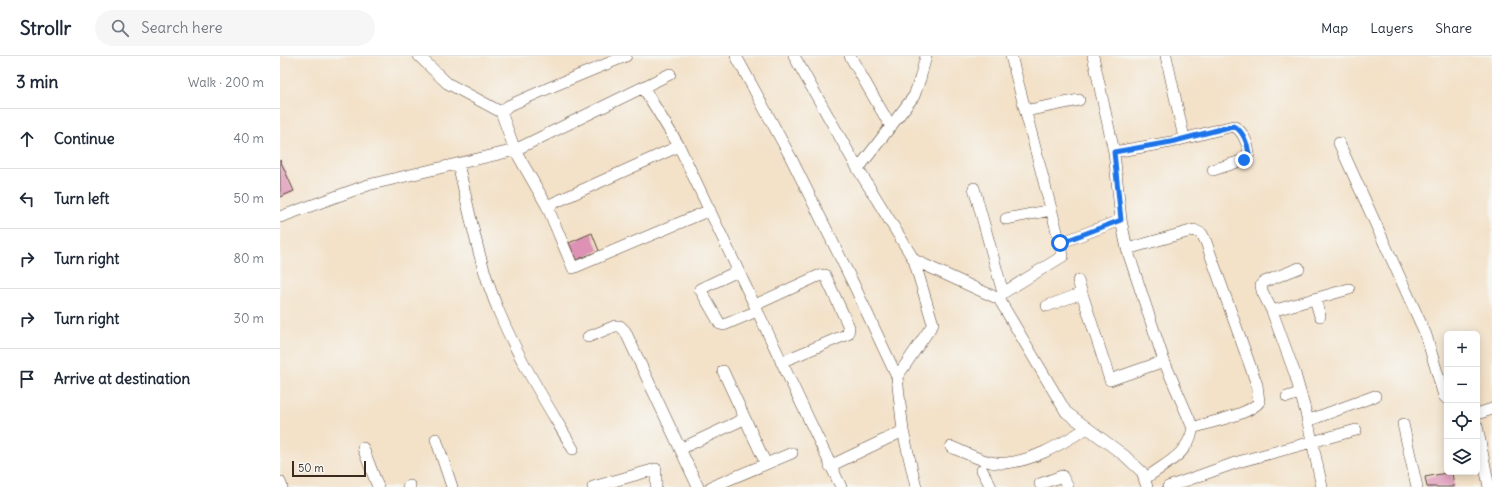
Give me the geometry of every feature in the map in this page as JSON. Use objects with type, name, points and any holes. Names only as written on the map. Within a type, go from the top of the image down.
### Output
[{"type":"street","points":[[419,56],[447,83],[500,112],[515,150],[548,206],[573,268],[710,210]]},
{"type":"street","points":[[500,112],[508,106],[626,56]]},
{"type":"street","points":[[736,56],[837,251],[896,377],[903,431],[916,487]]},
{"type":"street","points":[[794,56],[858,169],[914,260],[933,324],[896,377]]},
{"type":"street","points":[[850,56],[891,127]]},
{"type":"street","points":[[858,169],[914,96],[926,56]]},
{"type":"street","points":[[1001,296],[1063,256],[1011,56]]},
{"type":"street","points":[[974,188],[1001,296],[1066,412],[1125,456],[1142,472],[1146,483],[1186,448],[1191,439],[1193,428],[1164,361],[1127,249],[1121,220],[1114,152],[1093,56]]},
{"type":"street","points":[[1166,56],[1184,138]]},
{"type":"street","points":[[280,217],[368,185],[515,150],[670,74]]},
{"type":"street","points":[[643,87],[679,146],[841,487]]},
{"type":"street","points":[[1025,111],[1079,100]]},
{"type":"street","points":[[1114,152],[1184,138],[1233,126],[1241,131],[1249,154],[1244,160],[1213,170]]},
{"type":"street","points":[[1339,143],[1426,335],[1444,396]]},
{"type":"street","points":[[548,206],[679,146]]},
{"type":"street","points":[[458,164],[483,266],[499,312],[526,368],[573,448]]},
{"type":"street","points":[[1006,219],[1051,210]]},
{"type":"street","points":[[1060,243],[1121,220]]},
{"type":"street","points":[[1127,249],[1194,230],[1202,234],[1206,242],[1256,385],[1259,402],[1246,411],[1193,428]]},
{"type":"street","points":[[914,260],[1001,296]]},
{"type":"street","points":[[1299,268],[1264,282],[1261,285],[1262,291],[1272,311],[1300,393],[1322,487]]},
{"type":"street","points":[[738,271],[700,289],[720,324],[724,325],[818,276],[825,275],[849,328],[848,334],[781,362]]},
{"type":"street","points":[[1078,281],[1110,380],[1164,361]]},
{"type":"street","points":[[1272,311],[1349,289]]},
{"type":"street","points":[[1047,306],[1082,293]]},
{"type":"street","points":[[1315,299],[1320,316]]},
{"type":"street","points":[[588,337],[615,326],[620,326],[625,331],[698,487]]},
{"type":"street","points":[[723,371],[766,464]]},
{"type":"street","points":[[1287,397],[1300,393]]},
{"type":"street","points":[[1307,421],[1375,396]]},
{"type":"street","points":[[1480,413],[1492,409]]},
{"type":"street","points":[[680,449],[744,419]]},
{"type":"street","points":[[1403,424],[1417,487]]},
{"type":"street","points":[[951,447],[979,459],[997,463],[1014,461],[1044,452],[1087,428]]},
{"type":"street","points":[[1168,487],[1238,462],[1356,430]]},
{"type":"street","points":[[830,466],[903,431]]},
{"type":"street","points":[[436,438],[452,487]]},
{"type":"street","points":[[1480,439],[1489,487],[1492,486]]},
{"type":"street","points":[[363,448],[378,487]]},
{"type":"street","points":[[711,487],[792,452]]},
{"type":"street","points":[[593,487],[656,469],[656,487]]},
{"type":"street","points":[[982,470],[991,487]]},
{"type":"street","points":[[1040,484],[1062,476],[1068,487]]},
{"type":"street","points":[[280,482],[282,487]]},
{"type":"building","points":[[280,160],[294,191],[280,197]]},
{"type":"building","points":[[592,233],[599,251],[576,260],[569,243]]},
{"type":"building","points":[[1444,473],[1444,475],[1452,475],[1454,487],[1427,487],[1425,477]]},
{"type":"route","points":[[1060,243],[1121,220],[1114,152],[1171,142],[1233,126],[1237,127],[1241,131],[1249,149],[1249,154],[1244,160]]}]
